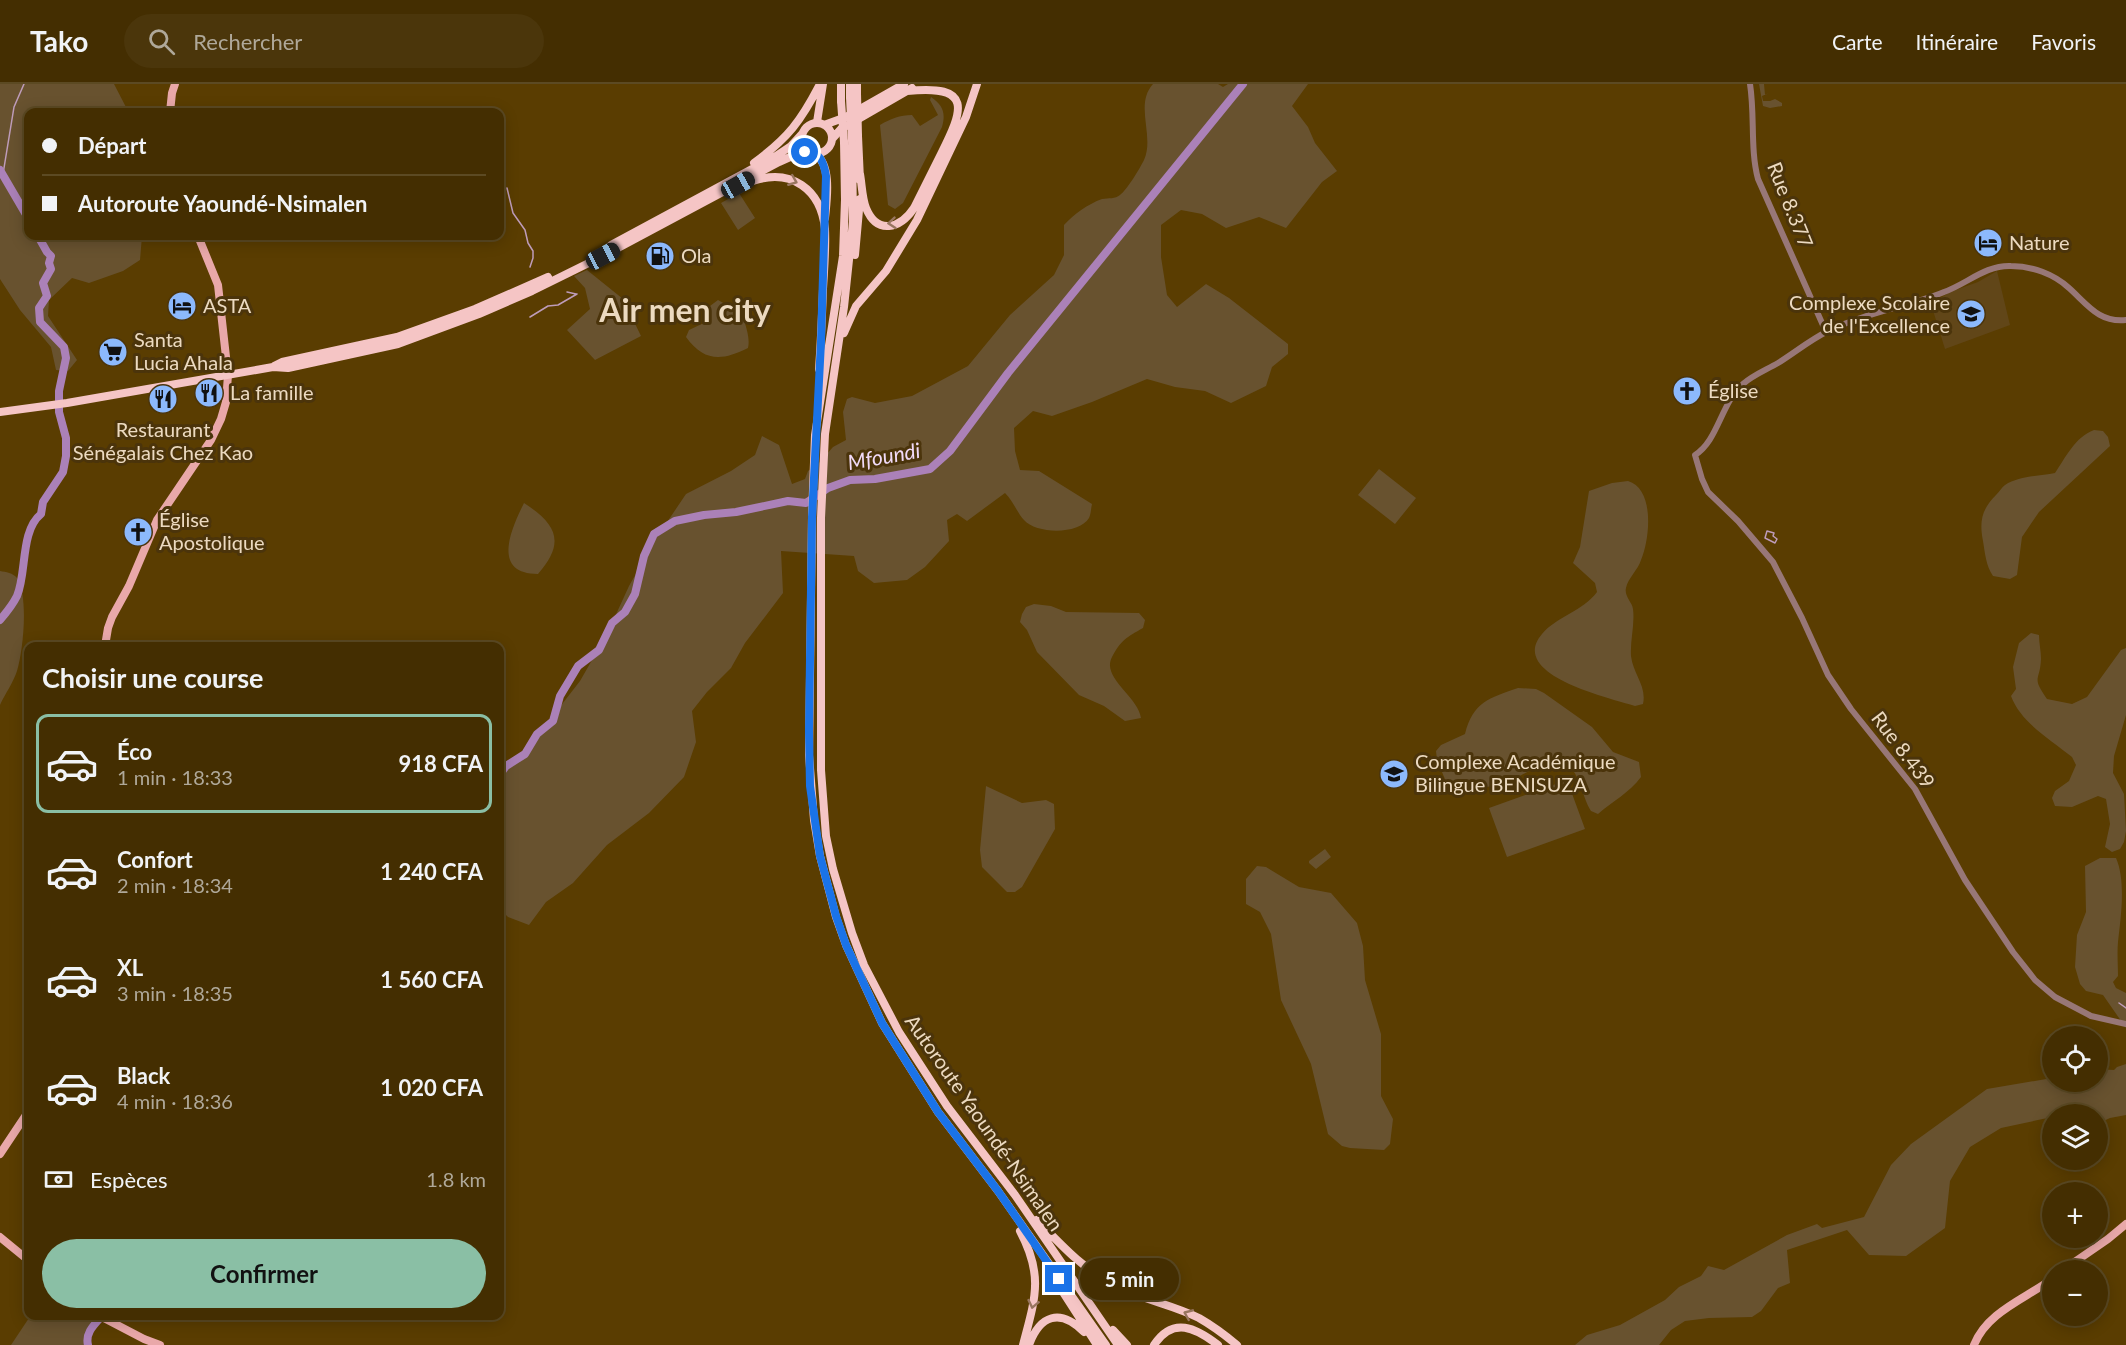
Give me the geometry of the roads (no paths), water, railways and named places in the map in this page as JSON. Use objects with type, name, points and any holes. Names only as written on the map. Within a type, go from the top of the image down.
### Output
[{"type":"highway","points":[[821,124],[822,84]]},
{"type":"highway","points":[[715,193],[778,146],[807,110],[822,84]]},
{"type":"highway","name":"Autoroute Yaoundé-Nsimalen","points":[[841,84],[841,101],[851,139],[852,222],[847,287],[818,473],[810,786],[818,847],[830,896],[846,945],[882,1023],[938,1112],[998,1191],[1106,1345]]},
{"type":"highway","name":"Autoroute Yaoundé-Nsimalen","points":[[818,473],[815,435],[843,256],[845,200],[855,91],[850,84]]},
{"type":"highway","points":[[715,193],[791,146],[807,126],[846,117],[906,88],[920,84]]},
{"type":"highway","points":[[832,383],[845,329],[853,312],[864,295],[886,270],[913,227],[966,117],[977,84]]},
{"type":"highway","points":[[0,412],[67,403],[273,367],[282,362],[397,337],[475,309],[591,256],[785,159],[799,153],[820,153],[828,148],[841,129],[906,88],[940,86],[954,94],[959,107],[953,130],[914,208],[907,219],[900,224],[885,225],[877,222],[871,216],[864,201],[851,139]]},
{"type":"highway","points":[[821,124],[831,132],[832,140]]},
{"type":"highway","points":[[802,134],[803,144],[823,162],[826,176],[815,435]]},
{"type":"highway","points":[[847,287],[857,239],[860,174]]},
{"type":"highway","points":[[715,193],[772,176],[793,179],[812,195],[819,205],[825,229]]},
{"type":"highway","name":"Autoroute Yaoundé-Nsimalen","points":[[816,518],[822,799],[833,869],[864,965],[899,1032],[947,1106],[1015,1195],[1118,1345]]},
{"type":"highway","points":[[998,1191],[1034,1262],[1036,1277],[1033,1306],[1023,1345]]},
{"type":"highway","points":[[1015,1195],[1072,1257],[1098,1276],[1137,1295],[1198,1318],[1215,1327],[1237,1345]]},
{"type":"highway","points":[[1045,1259],[1070,1305],[1096,1345]]},
{"type":"highway","points":[[1095,1309],[1127,1345]]},
{"type":"highway","points":[[1029,1345],[1038,1326],[1044,1320],[1053,1317],[1069,1320],[1077,1325],[1096,1345]]},
{"type":"highway","points":[[1154,1345],[1164,1333],[1174,1328],[1186,1327],[1201,1333],[1218,1345]]},
{"type":"main road","points":[[170,108],[175,84]]},
{"type":"main road","points":[[106,642],[110,620],[129,586],[157,520],[198,460],[221,419],[226,402],[228,375],[218,285],[200,240]]},
{"type":"main road","points":[[0,1154],[24,1118]]},
{"type":"main road","points":[[2077,1260],[2126,1224]]},
{"type":"main road","points":[[0,1237],[24,1257]]},
{"type":"main road","points":[[1974,1345],[1980,1331],[1989,1321],[2042,1286]]},
{"type":"main road","points":[[109,1320],[160,1345]]},
{"type":"street","name":"Rue 8.377","points":[[1750,84],[1754,120],[1754,160],[1758,180],[1826,332]]},
{"type":"street","points":[[1826,332],[1847,322],[1944,292],[1991,269],[2005,266],[2023,266],[2041,271],[2069,288],[2098,315],[2109,320],[2126,320]]},
{"type":"street","name":"Rue 8.439","points":[[1826,332],[1742,384],[1726,405],[1710,438],[1695,455],[1702,479],[1708,492],[1738,521],[1773,562],[1828,675],[1851,709],[1915,789],[1965,880],[2009,947],[2035,980],[2055,997],[2091,1016],[2126,1024]]},
{"type":"waterway","points":[[3,174],[14,107],[24,84]]},
{"type":"waterway","name":"Mfoundi","points":[[504,769],[525,754],[537,734],[553,721],[560,696],[578,666],[599,650],[612,623],[625,612],[635,594],[644,556],[654,534],[675,521],[788,501],[806,503],[828,488],[850,480],[875,479],[930,469],[950,451],[1008,373],[1243,84]]},
{"type":"waterway","points":[[0,170],[24,211]]},
{"type":"waterway","points":[[507,188],[513,213],[525,230],[528,243],[533,251],[530,267]]},
{"type":"waterway","points":[[0,620],[17,596],[30,531],[34,521],[41,514],[43,502],[63,472],[66,456],[66,438],[59,412],[59,391],[66,358],[64,347],[40,322],[39,308],[47,296],[43,283],[51,269],[49,263],[51,256],[40,240]]},
{"type":"waterway","points":[[567,292],[576,294]]},
{"type":"waterway","points":[[530,317],[548,306],[558,305],[577,294]]},
{"type":"waterway","points":[[1767,531],[1774,533],[1773,536],[1777,539],[1775,543],[1765,538],[1767,531]]},
{"type":"waterway","points":[[2119,1003],[2126,1008]]},
{"type":"waterway","name":"Mfoundi","points":[[88,1345],[89,1333],[98,1320]]},
{"type":"place","name":"Nature","points":[[1988,243]]},
{"type":"place","name":"Ola","points":[[660,256]]},
{"type":"place","name":"ASTA","points":[[182,306]]},
{"type":"place","name":"Complexe Scolaire de l'Excellence","points":[[1971,314]]},
{"type":"place","name":"Santa Lucia Ahala","points":[[113,352]]},
{"type":"place","name":"Église","points":[[1687,391]]},
{"type":"place","name":"La famille","points":[[209,393]]},
{"type":"place","name":"Restaurant Sénégalais Chez Kao","points":[[163,399]]},
{"type":"place","name":"Église Apostolique","points":[[138,532]]},
{"type":"place","name":"Complexe Académique Bilingue BENISUZA","points":[[1394,774]]},
{"type":"district","name":"Air men city","points":[[685,311]]}]
